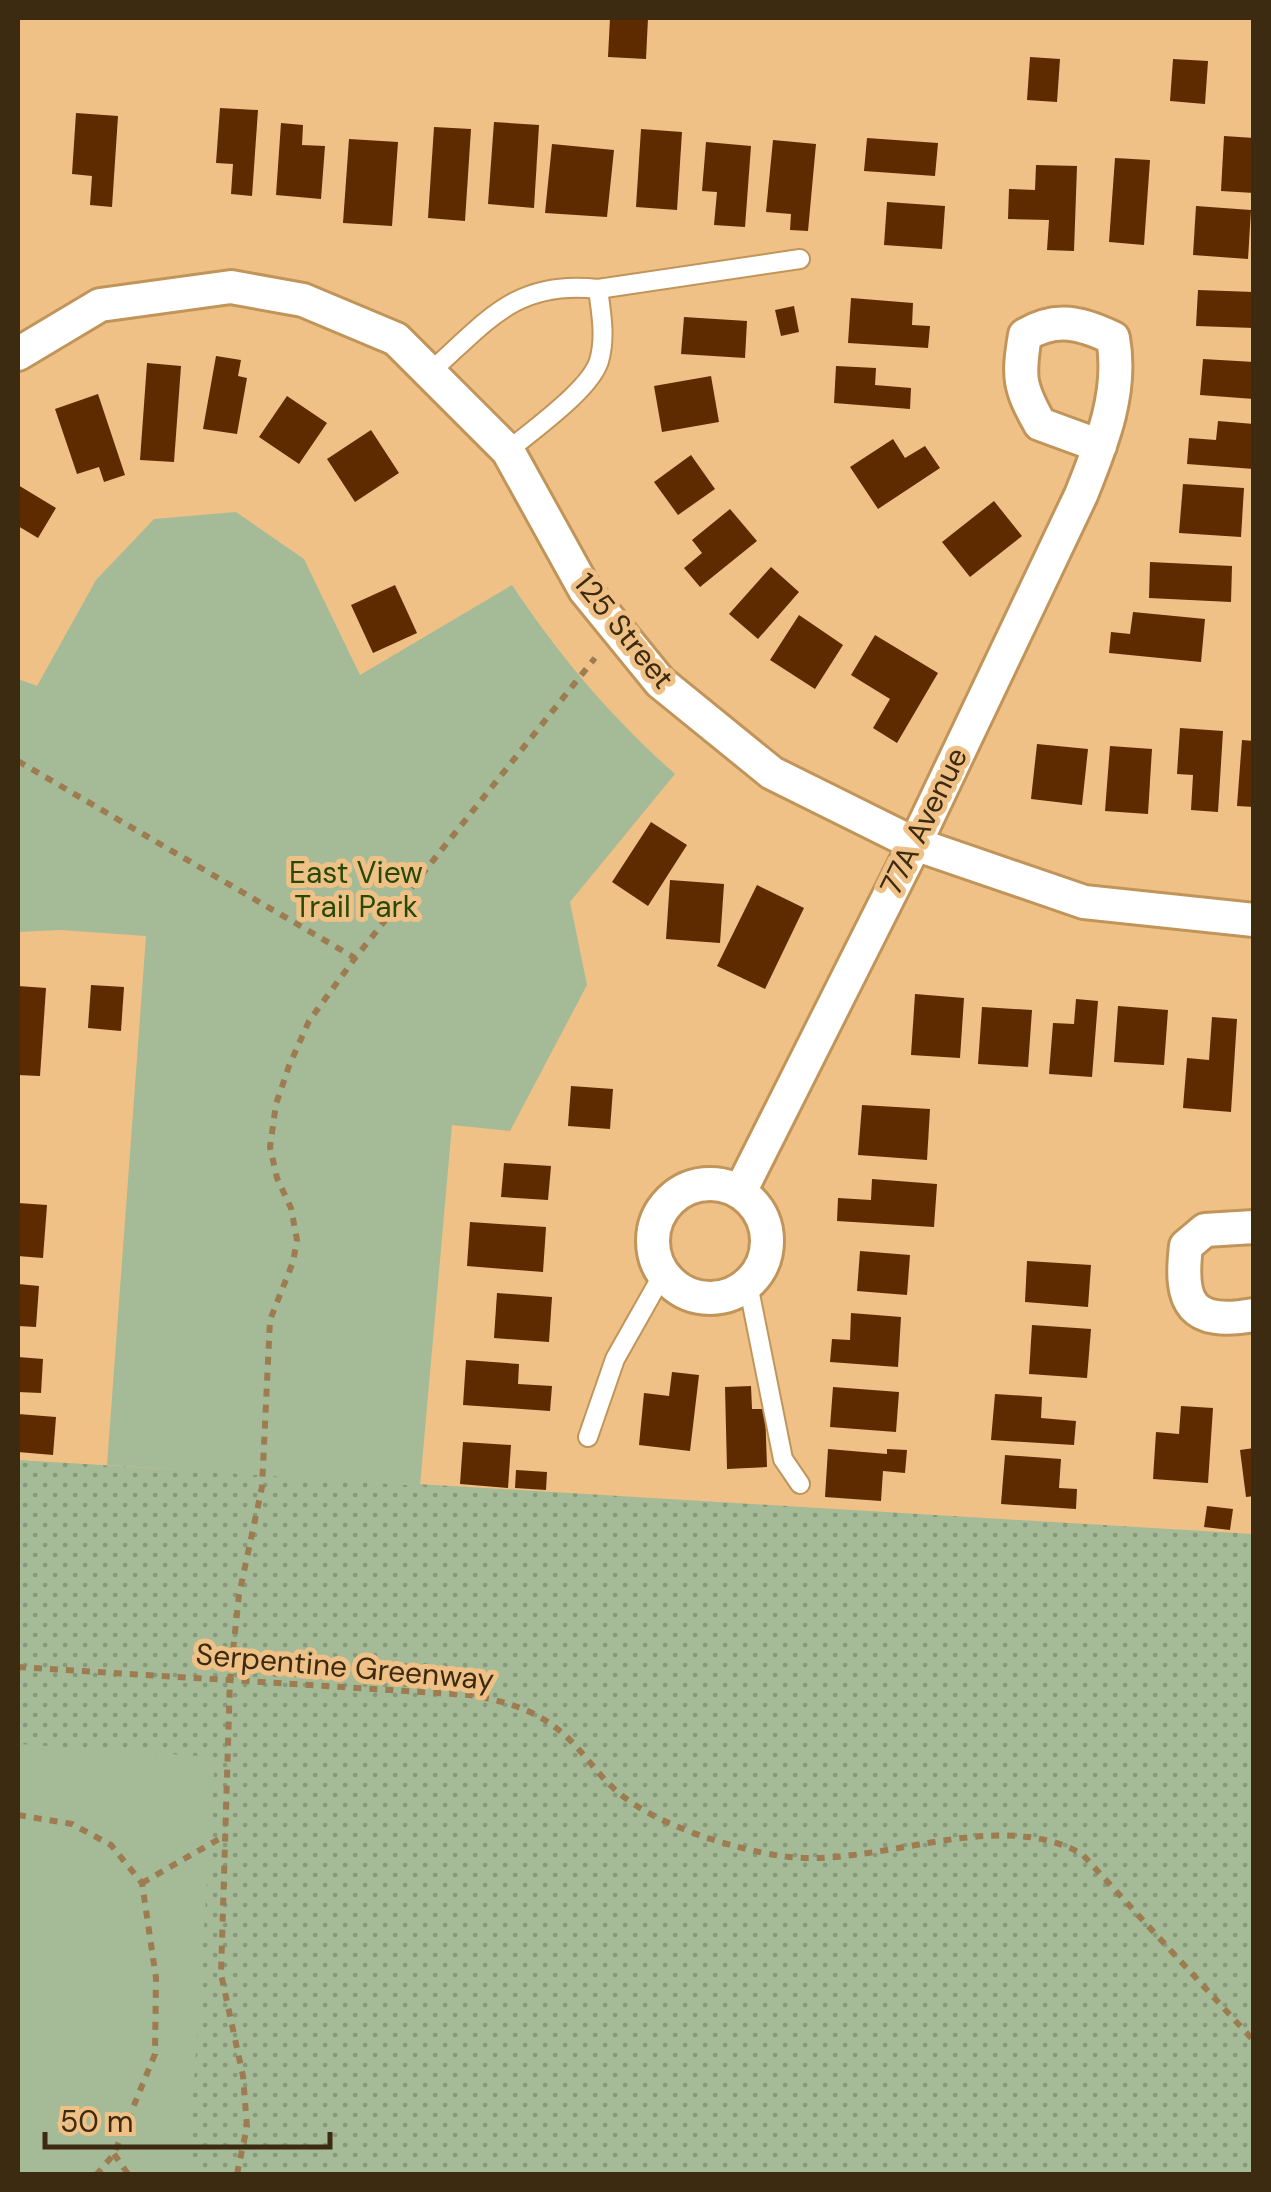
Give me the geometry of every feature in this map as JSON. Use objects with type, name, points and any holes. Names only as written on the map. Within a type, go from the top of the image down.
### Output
[{"type":"street","name":"125 Street","points":[[18,354],[100,305],[231,288],[304,300],[396,340],[508,451],[584,590],[660,682],[772,772],[915,844],[1084,902],[1254,920]]},
{"type":"street","name":"77A Avenue","points":[[740,1192],[915,844],[1081,495],[1100,446]]},
{"type":"street","points":[[703,1184],[722,1185],[754,1203],[768,1236],[760,1270],[748,1284],[732,1295],[713,1299],[676,1288],[663,1274],[655,1256],[653,1236],[668,1201],[703,1184]]},
{"type":"street","points":[[1254,1226],[1205,1230],[1186,1246],[1183,1274],[1187,1300],[1201,1313],[1229,1320],[1254,1316]]},
{"type":"lane","points":[[430,372],[492,314],[540,292],[572,286],[598,289],[800,259]]},
{"type":"lane","points":[[508,451],[577,390],[598,365],[602,341],[598,289]]},
{"type":"lane","points":[[588,1437],[616,1359],[663,1274]]},
{"type":"lane","points":[[748,1284],[783,1459],[800,1484]]},
{"type":"path","points":[[237,2174],[247,2127],[243,2076],[221,1974],[230,1679],[239,1595],[262,1487],[270,1320],[293,1262],[297,1240],[291,1208],[277,1178],[270,1147],[276,1104],[309,1022],[355,958],[596,657]]},
{"type":"path","points":[[18,760],[355,958]]},
{"type":"path","name":"Serpentine Greenway","points":[[18,1667],[470,1695],[502,1701],[533,1712],[561,1732],[619,1793],[648,1812],[694,1833],[784,1856],[848,1854],[996,1836],[1045,1838],[1082,1854],[1254,2041]]},
{"type":"path","points":[[18,1815],[72,1824],[112,1845],[142,1883],[156,1978],[155,2054],[114,2154],[97,2174]]},
{"type":"path","points":[[142,1883],[227,1834]]},
{"type":"path","points":[[114,2154],[128,2174]]},
{"type":"green space","name":"East View Trail Park","points":[[236,512],[304,559],[360,675],[512,585],[588,685],[675,774],[570,902],[587,985],[510,1131],[452,1125],[420,1486],[107,1465],[146,936],[60,930],[18,932],[18,679],[37,686],[96,580],[154,519]]},
{"type":"green space","points":[[18,1460],[1253,1534],[1253,2174],[18,2174]]},
{"type":"green space","points":[[18,1744],[215,1757],[188,2174],[18,2174]]},
{"type":"building","points":[[610,18],[648,18],[646,59],[608,57]]},
{"type":"building","points":[[1030,57],[1060,59],[1057,102],[1027,100]]},
{"type":"building","points":[[1173,59],[1208,61],[1205,104],[1170,101]]},
{"type":"building","points":[[220,108],[258,110],[252,196],[231,194],[233,164],[216,163]]},
{"type":"building","points":[[76,113],[118,116],[112,207],[90,205],[92,176],[72,174]]},
{"type":"building","points":[[494,122],[539,125],[534,208],[488,204]]},
{"type":"building","points":[[281,123],[303,125],[302,145],[325,146],[321,199],[276,195]]},
{"type":"building","points":[[434,127],[471,129],[465,221],[428,218]]},
{"type":"building","points":[[641,129],[682,132],[677,210],[636,207]]},
{"type":"building","points":[[1224,136],[1254,138],[1254,193],[1221,191]]},
{"type":"building","points":[[867,138],[938,143],[935,176],[864,171]]},
{"type":"building","points":[[349,139],[398,142],[392,226],[343,223]]},
{"type":"building","points":[[773,140],[816,144],[808,231],[790,230],[791,214],[766,212]]},
{"type":"building","points":[[706,142],[751,146],[745,227],[714,225],[717,192],[702,191]]},
{"type":"building","points":[[552,144],[614,150],[607,217],[545,213]]},
{"type":"building","points":[[1115,158],[1150,160],[1144,245],[1109,242]]},
{"type":"building","points":[[1036,165],[1077,166],[1074,251],[1047,250],[1049,220],[1008,219],[1009,189],[1035,190]]},
{"type":"building","points":[[887,202],[945,206],[942,249],[884,245]]},
{"type":"building","points":[[1196,206],[1251,210],[1248,259],[1193,255]]},
{"type":"building","points":[[1198,290],[1254,292],[1254,328],[1196,326]]},
{"type":"building","points":[[851,298],[913,303],[912,325],[930,326],[928,348],[848,343]]},
{"type":"building","points":[[794,306],[799,332],[781,336],[775,310]]},
{"type":"building","points":[[684,317],[747,321],[745,358],[681,354]]},
{"type":"building","points":[[216,356],[241,360],[238,376],[247,378],[237,434],[203,429]]},
{"type":"building","points":[[1203,359],[1254,362],[1254,399],[1200,395]]},
{"type":"building","points":[[147,363],[181,366],[174,462],[140,460]]},
{"type":"building","points":[[836,366],[876,368],[875,385],[911,388],[910,409],[834,403]]},
{"type":"building","points":[[711,376],[719,422],[662,432],[654,386]]},
{"type":"building","points":[[98,394],[125,475],[104,482],[99,467],[77,474],[55,409]]},
{"type":"building","points":[[287,396],[327,423],[299,464],[259,437]]},
{"type":"building","points":[[1218,421],[1254,424],[1254,469],[1187,464],[1189,438],[1216,440]]},
{"type":"building","points":[[371,430],[399,473],[355,502],[327,459]]},
{"type":"building","points":[[893,439],[905,458],[925,446],[940,468],[878,509],[850,467]]},
{"type":"building","points":[[691,455],[715,489],[678,515],[654,482]]},
{"type":"building","points":[[1183,484],[1244,488],[1241,537],[1179,533]]},
{"type":"building","points":[[18,485],[56,508],[38,538],[18,526]]},
{"type":"building","points":[[994,501],[1022,536],[970,577],[942,542]]},
{"type":"building","points":[[730,509],[757,541],[700,587],[684,568],[702,553],[692,540]]},
{"type":"building","points":[[1150,562],[1232,566],[1231,602],[1149,598]]},
{"type":"building","points":[[771,567],[799,592],[758,639],[729,614]]},
{"type":"building","points":[[395,585],[417,633],[373,653],[351,605]]},
{"type":"building","points":[[1133,612],[1205,619],[1201,662],[1109,653],[1111,632],[1130,634]]},
{"type":"building","points":[[799,615],[843,645],[815,689],[770,660]]},
{"type":"building","points":[[875,635],[938,673],[897,743],[873,728],[890,699],[851,675]]},
{"type":"building","points":[[1180,728],[1223,731],[1218,812],[1191,810],[1193,775],[1177,774]]},
{"type":"building","points":[[1242,740],[1254,741],[1254,807],[1237,806]]},
{"type":"building","points":[[1037,744],[1088,749],[1082,805],[1031,799]]},
{"type":"building","points":[[1110,746],[1152,749],[1148,814],[1105,811]]},
{"type":"building","points":[[651,822],[687,845],[648,906],[612,882]]},
{"type":"building","points":[[670,880],[724,884],[720,943],[666,939]]},
{"type":"building","points":[[757,885],[804,908],[765,989],[717,966]]},
{"type":"building","points":[[91,985],[124,987],[121,1031],[88,1028]]},
{"type":"building","points":[[18,986],[46,988],[40,1076],[18,1075]]},
{"type":"building","points":[[915,994],[964,998],[960,1058],[911,1055]]},
{"type":"building","points":[[1076,999],[1098,1001],[1092,1077],[1049,1074],[1053,1023],[1074,1024]]},
{"type":"building","points":[[1118,1006],[1168,1010],[1164,1065],[1114,1062]]},
{"type":"building","points":[[982,1007],[1032,1010],[1028,1067],[978,1064]]},
{"type":"building","points":[[1212,1017],[1237,1019],[1231,1112],[1183,1108],[1187,1058],[1209,1060]]},
{"type":"building","points":[[571,1086],[613,1089],[610,1129],[568,1126]]},
{"type":"building","points":[[862,1105],[930,1109],[927,1160],[858,1155]]},
{"type":"building","points":[[504,1163],[551,1166],[548,1200],[501,1197]]},
{"type":"building","points":[[872,1179],[937,1184],[934,1227],[837,1221],[838,1198],[871,1200]]},
{"type":"building","points":[[18,1203],[47,1205],[43,1258],[18,1256]]},
{"type":"building","points":[[470,1222],[546,1227],[543,1272],[467,1266]]},
{"type":"building","points":[[860,1251],[910,1255],[907,1295],[857,1291]]},
{"type":"building","points":[[1027,1261],[1091,1265],[1088,1307],[1025,1302]]},
{"type":"building","points":[[18,1284],[39,1286],[36,1327],[18,1326]]},
{"type":"building","points":[[497,1293],[552,1297],[549,1342],[494,1338]]},
{"type":"building","points":[[851,1313],[901,1317],[898,1367],[830,1362],[832,1339],[850,1340]]},
{"type":"building","points":[[1032,1325],[1091,1329],[1087,1378],[1029,1374]]},
{"type":"building","points":[[18,1357],[43,1359],[41,1393],[18,1392]]},
{"type":"building","points":[[466,1360],[519,1364],[518,1384],[552,1386],[550,1411],[463,1405]]},
{"type":"building","points":[[672,1372],[699,1375],[690,1451],[639,1445],[644,1393],[669,1396]]},
{"type":"building","points":[[751,1386],[752,1409],[765,1409],[767,1467],[727,1469],[725,1387]]},
{"type":"building","points":[[833,1387],[899,1392],[896,1432],[830,1427]]},
{"type":"building","points":[[995,1394],[1042,1397],[1041,1418],[1076,1421],[1074,1445],[991,1440]]},
{"type":"building","points":[[1181,1406],[1213,1408],[1208,1483],[1153,1479],[1156,1432],[1179,1434]]},
{"type":"building","points":[[18,1414],[56,1417],[53,1455],[18,1452]]},
{"type":"building","points":[[463,1442],[511,1445],[508,1488],[460,1484]]},
{"type":"building","points":[[1254,1448],[1254,1496],[1246,1497],[1240,1450]]},
{"type":"building","points":[[828,1449],[887,1454],[887,1449],[907,1450],[905,1473],[883,1471],[881,1501],[825,1497]]},
{"type":"building","points":[[1005,1455],[1061,1459],[1059,1488],[1077,1489],[1076,1509],[1001,1504]]},
{"type":"building","points":[[516,1470],[547,1472],[546,1490],[515,1488]]},
{"type":"building","points":[[1207,1506],[1233,1509],[1230,1530],[1204,1527]]}]
